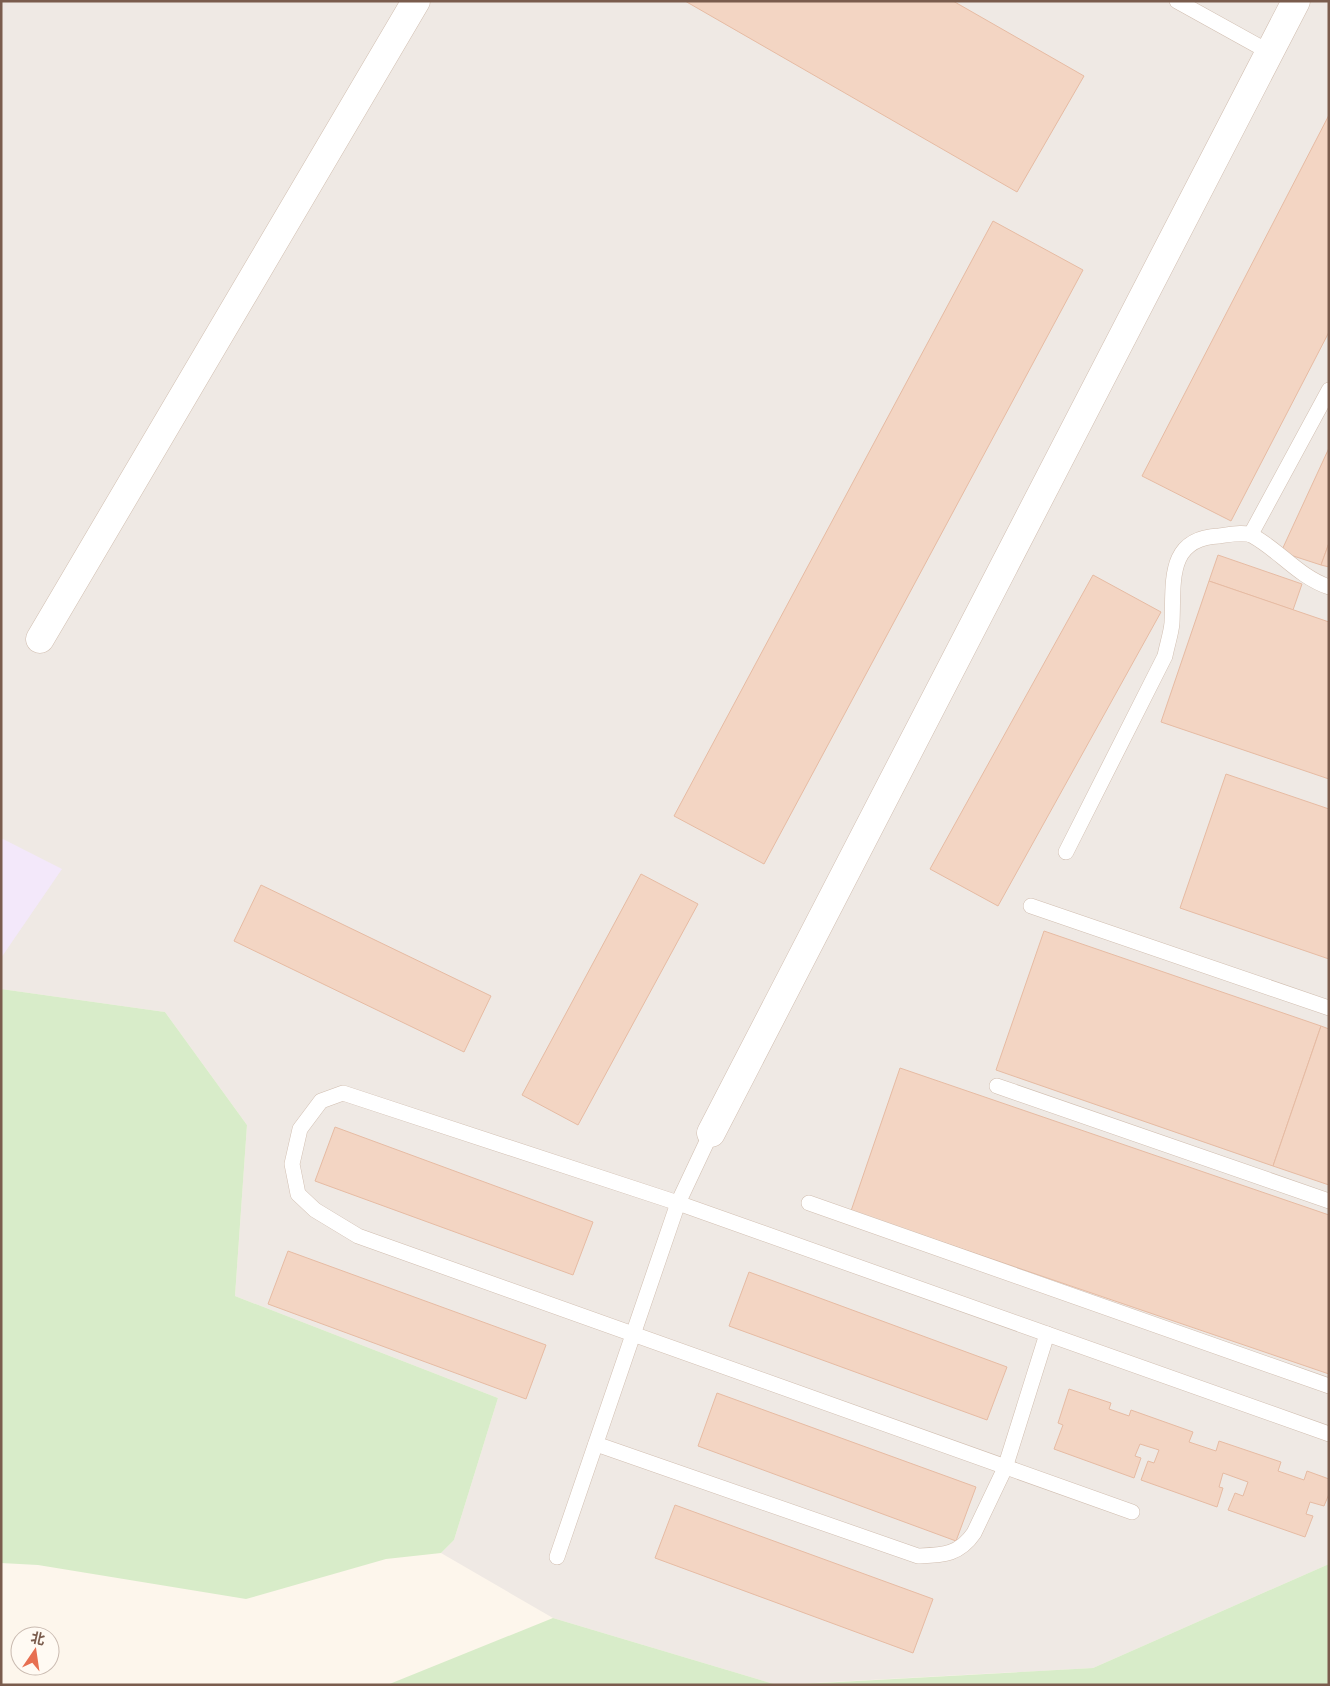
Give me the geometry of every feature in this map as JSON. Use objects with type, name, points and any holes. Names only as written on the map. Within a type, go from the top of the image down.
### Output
[{"type":"street","points":[[40,639],[416,1]]},
{"type":"street","points":[[711,1133],[1296,1]]},
{"type":"lane","points":[[1177,1],[1269,52]]},
{"type":"lane","points":[[1251,534],[1329,390]]},
{"type":"lane","points":[[1066,852],[1165,656],[1172,625],[1176,566],[1185,547],[1202,536],[1251,534],[1301,572],[1316,582],[1329,587]]},
{"type":"lane","points":[[1031,906],[1329,1008]]},
{"type":"lane","points":[[998,1086],[1329,1201]]},
{"type":"lane","points":[[1132,1512],[358,1236],[315,1210],[298,1194],[292,1164],[300,1129],[321,1101],[344,1094],[678,1203],[1329,1434]]},
{"type":"lane","points":[[558,1556],[678,1203],[711,1133]]},
{"type":"lane","points":[[809,1203],[1329,1386]]},
{"type":"lane","points":[[596,1444],[918,1556],[948,1554],[968,1542],[1005,1468],[1047,1334]]},
{"type":"shaded area","points":[[1,1],[1329,1],[1329,1564],[1093,1668],[777,1685],[553,1618],[441,1553],[454,1540],[498,1398],[235,1296],[247,1125],[165,1012],[1,989]]},
{"type":"shaded area","points":[[1,838],[62,869],[1,958]]},
{"type":"green space","points":[[1,989],[165,1012],[247,1125],[235,1296],[498,1398],[454,1540],[441,1553],[386,1559],[246,1599],[38,1565],[1,1563]]},
{"type":"green space","points":[[1329,1564],[1329,1685],[784,1685],[1093,1668]]},
{"type":"green space","points":[[553,1618],[777,1685],[387,1685]]},
{"type":"building","points":[[685,1],[953,1],[1084,76],[1017,192]]},
{"type":"building","points":[[1329,115],[1329,332],[1231,521],[1142,476]]},
{"type":"building","points":[[993,221],[1083,270],[764,864],[674,816]]},
{"type":"building","points":[[1329,448],[1329,543],[1321,565],[1281,552]]},
{"type":"building","points":[[1329,543],[1329,567],[1321,565]]},
{"type":"building","points":[[1218,555],[1302,584],[1293,610],[1209,581]]},
{"type":"building","points":[[1093,575],[1161,612],[998,906],[930,869]]},
{"type":"building","points":[[1209,581],[1329,622],[1329,779],[1161,722]]},
{"type":"building","points":[[1226,774],[1329,809],[1329,959],[1180,908]]},
{"type":"building","points":[[641,874],[698,904],[578,1125],[522,1095]]},
{"type":"building","points":[[261,885],[491,996],[464,1052],[234,941]]},
{"type":"building","points":[[1044,931],[1321,1026],[1273,1166],[996,1070]]},
{"type":"building","points":[[1321,1026],[1329,1029],[1329,1185],[1273,1166]]},
{"type":"building","points":[[900,1068],[1329,1215],[1329,1374],[851,1211]]},
{"type":"building","points":[[335,1127],[593,1222],[573,1275],[315,1181]]},
{"type":"building","points":[[288,1251],[546,1345],[526,1399],[268,1304]]},
{"type":"building","points":[[749,1272],[1007,1367],[987,1420],[729,1326]]},
{"type":"building","points":[[1069,1389],[1111,1403],[1109,1409],[1129,1416],[1131,1410],[1193,1432],[1189,1442],[1216,1451],[1219,1441],[1281,1462],[1278,1471],[1304,1480],[1307,1471],[1329,1479],[1329,1494],[1324,1506],[1310,1502],[1306,1514],[1313,1516],[1305,1537],[1228,1510],[1235,1493],[1243,1496],[1248,1482],[1223,1473],[1219,1487],[1223,1488],[1217,1507],[1141,1480],[1148,1461],[1154,1463],[1159,1450],[1140,1444],[1135,1456],[1141,1458],[1134,1478],[1054,1449],[1063,1425],[1058,1423]]},
{"type":"building","points":[[717,1393],[976,1487],[956,1541],[698,1446]]},
{"type":"building","points":[[675,1505],[933,1599],[913,1653],[655,1558]]}]
